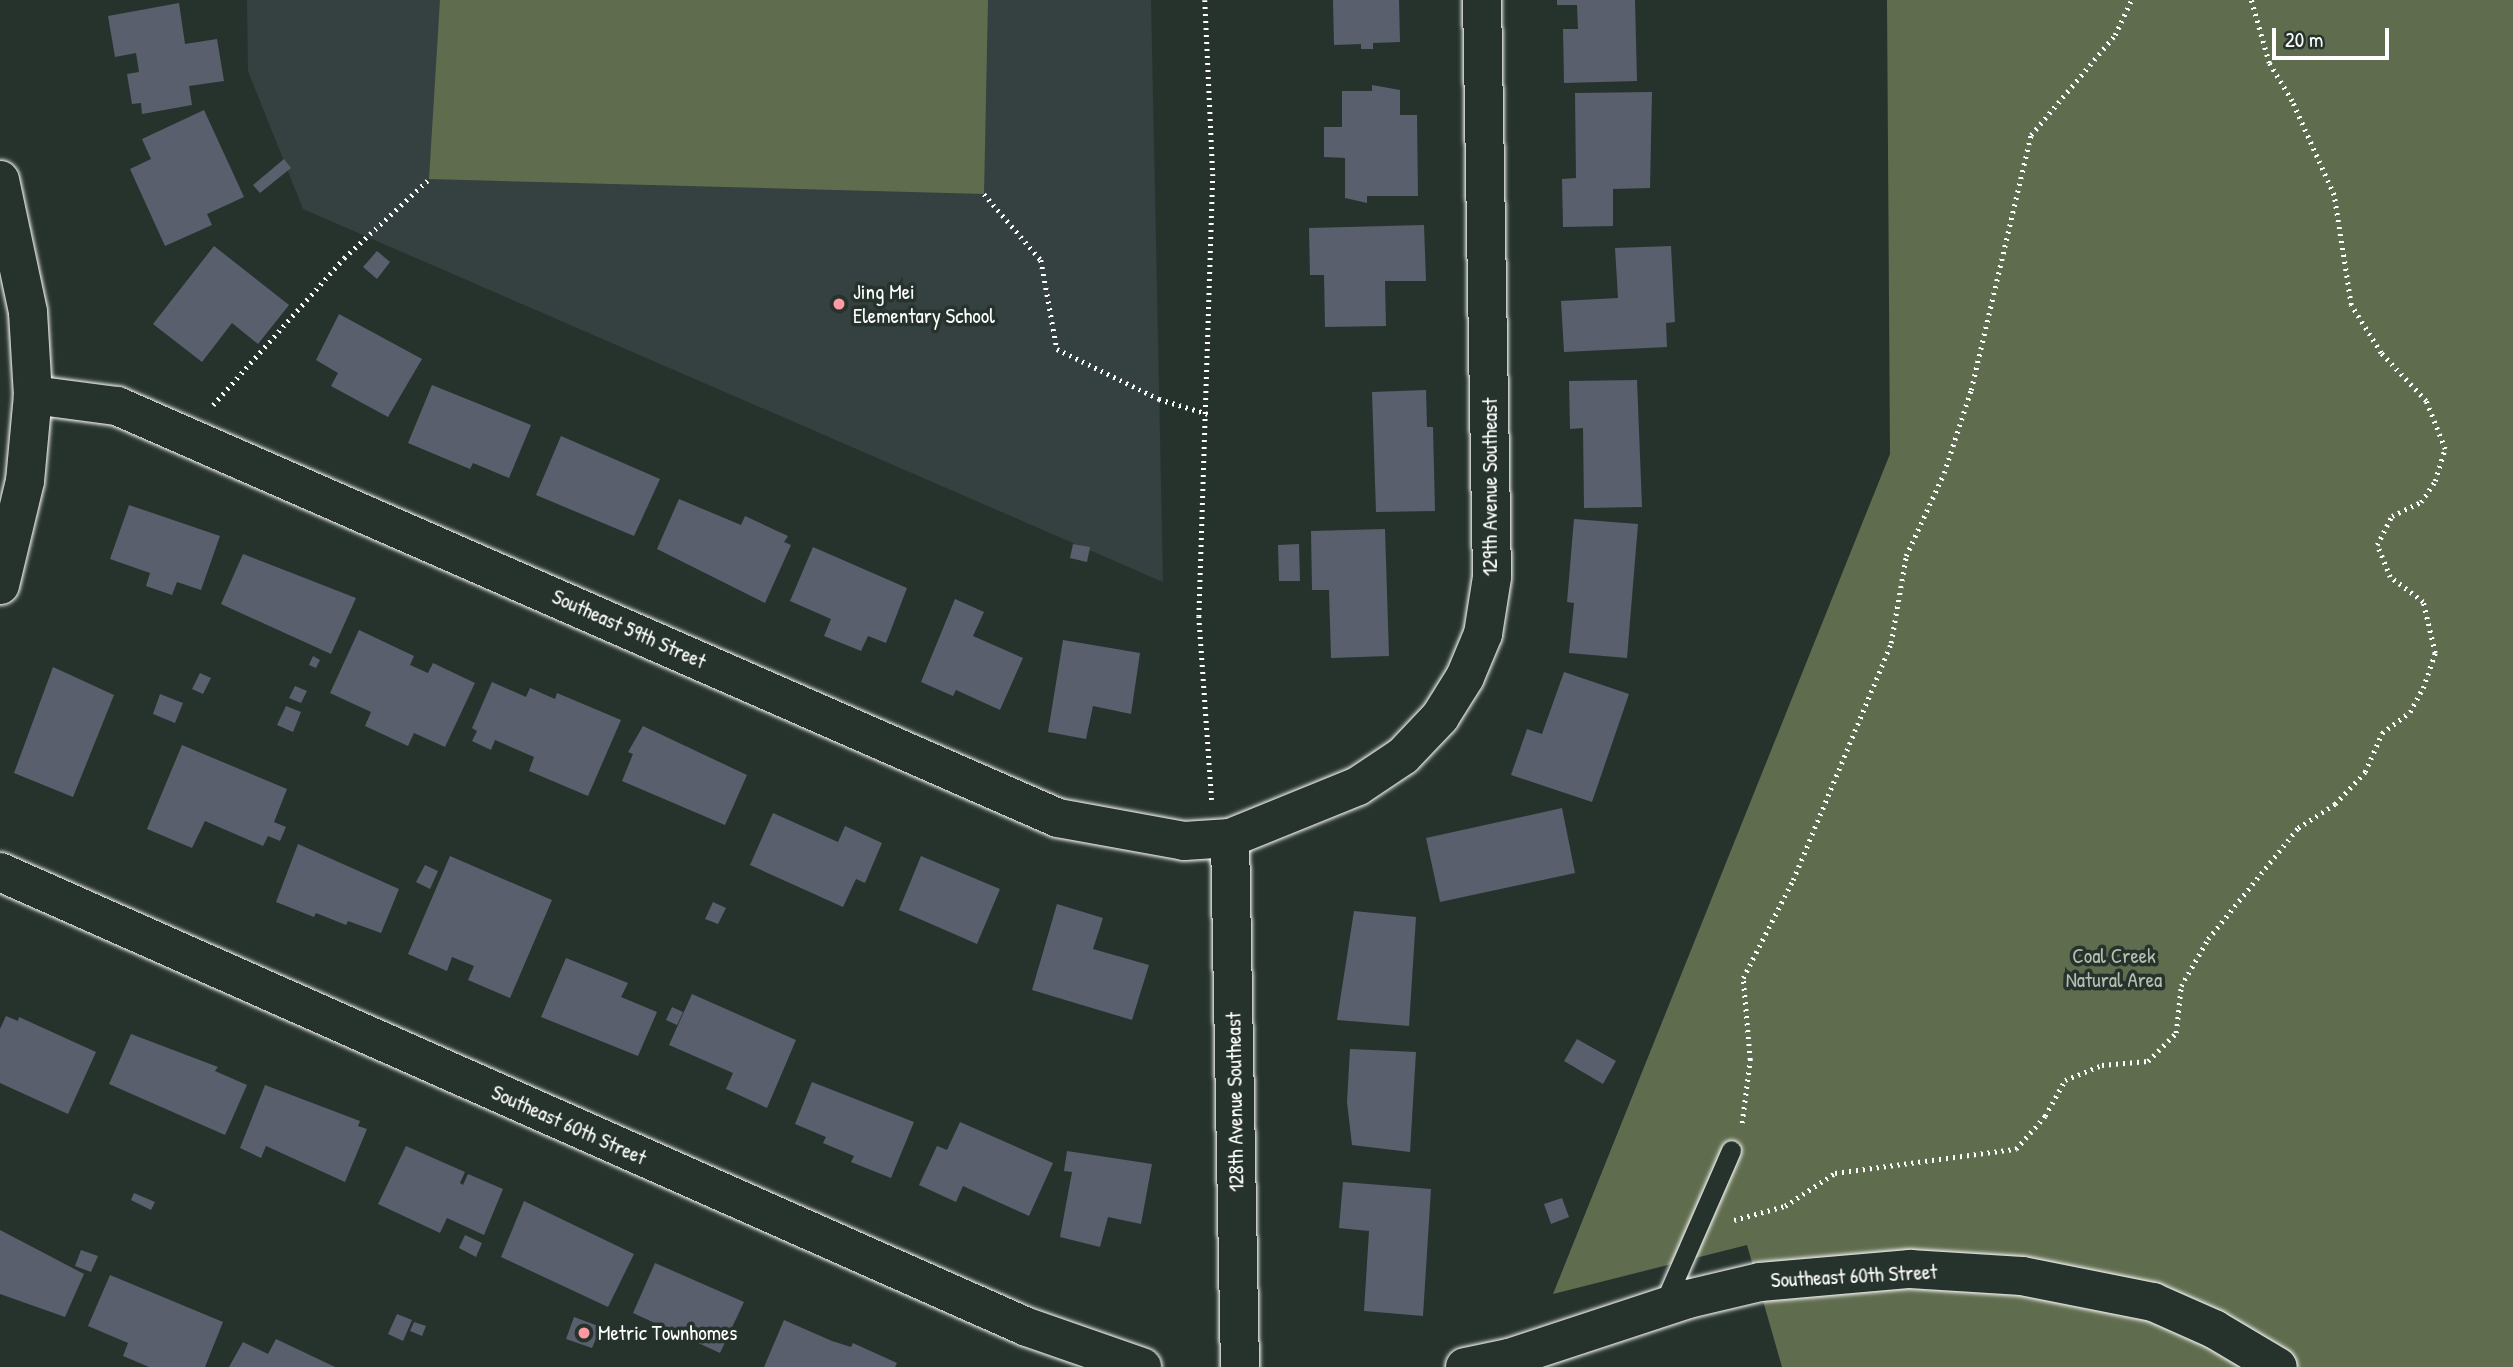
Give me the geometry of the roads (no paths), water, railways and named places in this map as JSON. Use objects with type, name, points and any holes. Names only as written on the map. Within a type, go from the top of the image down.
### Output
[{"type":"street","name":"129th Avenue Southeast","points":[[1230,838],[1358,786],[1403,756],[1440,718],[1465,677],[1483,634],[1492,577],[1482,0]]},
{"type":"street","points":[[0,180],[28,312],[33,395],[25,481],[0,585]]},
{"type":"street","name":"Southeast 59th Street","points":[[33,395],[117,406],[186,434],[1058,818],[1184,841],[1230,838]]},
{"type":"street","name":"128th Avenue Southeast","points":[[1230,838],[1240,1367]]},
{"type":"street","name":"Southeast 60th Street","points":[[0,872],[1027,1327],[1142,1367]]},
{"type":"street","name":"Southeast 60th Street","points":[[1465,1367],[1511,1363],[1663,1307],[1760,1282],[1834,1273],[1910,1269],[2022,1276],[2153,1302],[2214,1329],[2278,1367]]},
{"type":"lane","points":[[1663,1307],[1731,1150]]},
{"type":"place","name":"Jing Mei Elementary School","points":[[839,304]]},
{"type":"place","name":"Metric Townhomes","points":[[584,1333]]},
{"type":"park label","name":"Coal Creek Natural Area","points":[[2114,968]]}]
